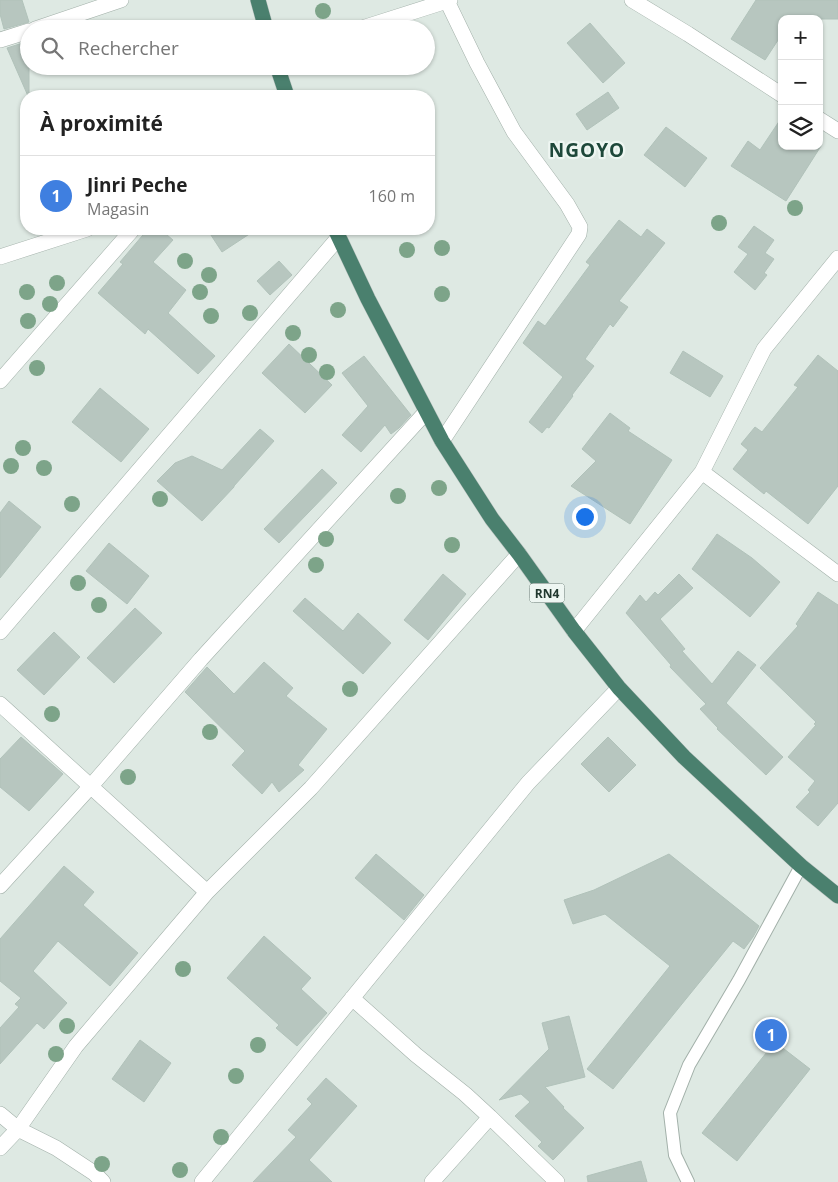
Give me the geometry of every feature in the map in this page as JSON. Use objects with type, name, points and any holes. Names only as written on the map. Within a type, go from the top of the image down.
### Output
[{"type":"highway","points":[[258,0],[264,20]]},
{"type":"highway","points":[[280,75],[285,90]]},
{"type":"highway","name":"RN4","points":[[338,235],[368,299],[442,441],[492,519],[574,631],[619,688],[684,757],[801,866],[838,896]]},
{"type":"street","points":[[62,20],[121,0]]},
{"type":"street","points":[[387,20],[449,0],[477,63],[514,132],[567,204],[580,227],[579,234],[442,441]]},
{"type":"street","points":[[632,0],[778,92]]},
{"type":"street","points":[[0,40],[20,34]]},
{"type":"street","points":[[823,122],[838,131]]},
{"type":"street","points":[[0,258],[69,235]]},
{"type":"street","points":[[0,381],[128,235]]},
{"type":"street","points":[[0,632],[335,235]]},
{"type":"street","points":[[574,631],[702,472],[764,349],[838,258]]},
{"type":"street","points":[[0,886],[91,786],[201,659],[426,412]]},
{"type":"street","points":[[702,472],[838,574]]},
{"type":"street","points":[[0,1148],[18,1129],[76,1046],[207,892],[311,788],[519,554]]},
{"type":"street","points":[[202,1182],[528,783],[619,688]]},
{"type":"street","points":[[0,704],[207,892]]},
{"type":"street","points":[[352,998],[416,1055],[465,1094],[556,1182]]},
{"type":"street","points":[[0,1114],[18,1129],[56,1148],[94,1173],[102,1182]]},
{"type":"street","points":[[432,1182],[490,1117]]},
{"type":"lane","points":[[688,1182],[675,1155],[670,1113],[689,1065],[739,980],[801,866]]},
{"type":"building","points":[[0,0],[22,0],[28,20],[20,20],[20,25],[4,29],[0,14]]},
{"type":"building","points":[[756,0],[838,0],[838,19],[823,19],[823,15],[778,15],[778,40],[765,60],[731,39]]},
{"type":"building","points":[[590,23],[625,63],[603,83],[567,43]]},
{"type":"building","points":[[20,44],[20,75],[29,75],[29,90],[25,90],[7,48]]},
{"type":"building","points":[[608,92],[619,108],[587,130],[576,114]]},
{"type":"building","points":[[778,123],[778,150],[818,150],[786,201],[731,166],[748,141],[760,150]]},
{"type":"building","points":[[666,127],[707,158],[685,187],[644,155]]},
{"type":"building","points":[[619,220],[641,237],[647,229],[665,243],[619,301],[628,307],[613,327],[610,324],[585,359],[594,366],[549,428],[547,427],[542,433],[529,422],[563,377],[523,343],[538,321],[545,326],[590,265],[586,262]]},
{"type":"building","points":[[754,226],[774,240],[765,253],[774,259],[764,273],[767,275],[755,290],[734,272],[748,254],[738,247]]},
{"type":"building","points":[[143,235],[167,235],[173,240],[153,262],[186,290],[168,313],[215,356],[198,374],[148,329],[145,334],[98,293],[123,264],[120,262]]},
{"type":"building","points":[[211,235],[248,235],[222,252]]},
{"type":"building","points":[[279,261],[292,275],[270,295],[257,281]]},
{"type":"building","points":[[289,344],[332,385],[305,413],[262,373]]},
{"type":"building","points":[[683,351],[723,376],[710,397],[670,373]]},
{"type":"building","points":[[818,355],[838,371],[838,486],[808,524],[766,491],[764,494],[733,469],[748,450],[741,444],[755,427],[762,432],[798,387],[794,385]]},
{"type":"building","points":[[364,356],[411,415],[391,434],[385,425],[361,452],[342,435],[368,406],[342,373]]},
{"type":"building","points":[[100,388],[149,429],[121,462],[72,422]]},
{"type":"building","points":[[610,413],[630,428],[628,431],[672,460],[630,524],[571,486],[596,461],[582,449]]},
{"type":"building","points":[[260,429],[274,441],[202,521],[157,481],[175,463],[192,456],[222,470]]},
{"type":"building","points":[[322,469],[337,483],[279,543],[264,529]]},
{"type":"building","points":[[9,501],[41,527],[0,578],[0,513]]},
{"type":"building","points":[[717,534],[752,558],[780,582],[750,617],[692,569]]},
{"type":"building","points":[[109,543],[149,576],[127,604],[86,571]]},
{"type":"building","points":[[443,574],[466,594],[428,640],[404,620]]},
{"type":"building","points":[[679,574],[693,588],[660,619],[685,649],[682,651],[712,684],[738,651],[756,665],[726,703],[783,757],[766,775],[717,729],[700,709],[706,704],[670,667],[671,665],[626,613],[640,595],[646,602],[655,592],[658,595]]},
{"type":"building","points":[[818,592],[838,605],[838,803],[818,826],[796,807],[810,792],[808,790],[815,781],[788,757],[816,725],[814,724],[816,722],[760,668],[798,626],[796,624]]},
{"type":"building","points":[[305,598],[343,631],[358,613],[391,643],[363,674],[293,611]]},
{"type":"building","points":[[135,608],[162,633],[114,683],[87,658]]},
{"type":"building","points":[[54,632],[80,657],[44,695],[17,670]]},
{"type":"building","points":[[264,662],[293,688],[286,696],[327,729],[298,765],[304,770],[279,792],[272,782],[262,794],[232,765],[245,751],[185,692],[207,667],[234,694]]},
{"type":"building","points":[[21,737],[63,774],[29,811],[0,787],[0,759]]},
{"type":"building","points":[[608,737],[636,765],[609,792],[581,764]]},
{"type":"building","points":[[376,854],[424,895],[404,920],[355,878]]},
{"type":"building","points":[[669,854],[759,926],[744,949],[733,941],[613,1089],[587,1069],[670,966],[605,914],[573,924],[564,900],[594,890]]},
{"type":"building","points":[[64,866],[94,892],[83,905],[138,953],[110,986],[58,941],[33,971],[67,1003],[44,1029],[37,1023],[0,1064],[0,1028],[19,1007],[15,1004],[21,998],[0,981],[0,939]]},
{"type":"building","points":[[264,936],[311,978],[301,989],[327,1013],[297,1046],[276,1028],[279,1025],[227,978]]},
{"type":"building","points":[[569,1016],[585,1077],[545,1087],[584,1128],[553,1160],[538,1146],[542,1142],[515,1116],[530,1102],[521,1094],[499,1100],[549,1049],[542,1023]]},
{"type":"building","points":[[140,1040],[171,1063],[144,1102],[112,1079]]},
{"type":"building","points":[[775,1042],[810,1069],[737,1161],[702,1133]]},
{"type":"building","points":[[326,1078],[357,1106],[309,1160],[332,1182],[253,1182],[296,1137],[288,1130],[312,1104],[307,1099]]},
{"type":"building","points":[[641,1161],[647,1182],[588,1182],[587,1176]]},
{"type":"place","name":"Jinri Peche","points":[[771,1035]]},
{"type":"district","name":"NGOYO","points":[[587,150]]}]
